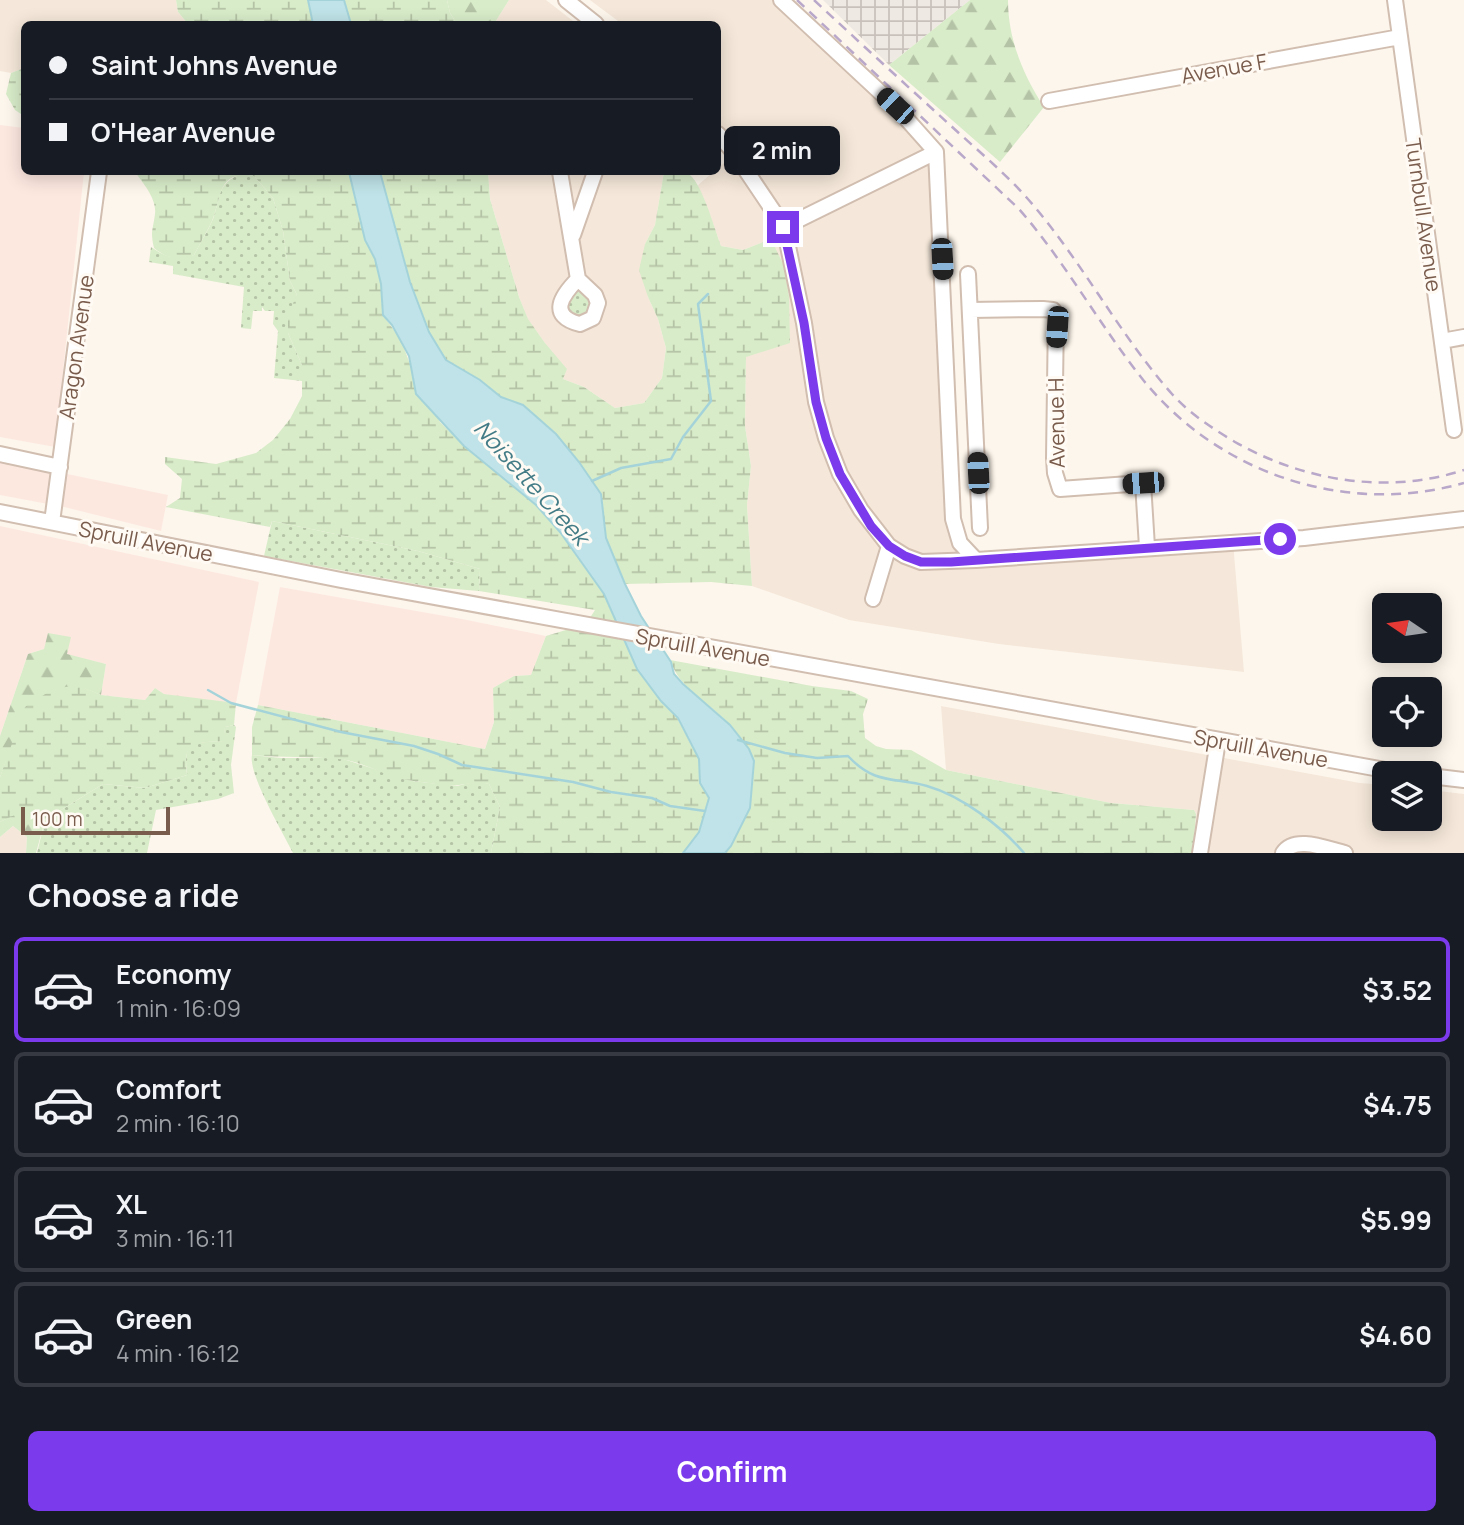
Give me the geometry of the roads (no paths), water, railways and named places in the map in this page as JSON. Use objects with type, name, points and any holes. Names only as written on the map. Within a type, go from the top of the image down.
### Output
[{"type":"street","points":[[566,0],[592,21]]},
{"type":"street","points":[[781,0],[895,106],[936,152],[953,519],[960,543],[976,560]]},
{"type":"street","name":"Turnbull Avenue","points":[[1395,0],[1454,430]]},
{"type":"street","name":"Avenue F","points":[[1049,100],[1400,37]]},
{"type":"street","points":[[721,138],[735,154],[783,227],[804,323],[816,402],[840,474],[861,510],[889,546],[905,556],[921,562],[976,560],[1304,538],[1464,519]]},
{"type":"street","points":[[783,227],[936,152]]},
{"type":"street","name":"Aragon Avenue","points":[[52,522],[99,175]]},
{"type":"street","points":[[561,175],[578,279]]},
{"type":"street","points":[[572,236],[594,175]]},
{"type":"street","points":[[564,192],[589,190]]},
{"type":"street","points":[[968,274],[981,528]]},
{"type":"street","name":"Avenue H","points":[[970,310],[1042,309],[1052,310],[1056,314],[1054,458],[1060,489],[1143,483],[1147,547]]},
{"type":"street","points":[[1442,341],[1464,337]]},
{"type":"street","points":[[0,454],[60,467]]},
{"type":"street","name":"Spruill Avenue","points":[[0,512],[341,580],[1372,768]]},
{"type":"street","points":[[873,599],[889,546]]},
{"type":"street","points":[[1200,853],[1218,741]]},
{"type":"street","points":[[1442,777],[1464,780]]},
{"type":"street","points":[[1283,853],[1288,846],[1298,844],[1345,853]]},
{"type":"water","points":[[308,0],[344,0],[350,21],[312,21]]},
{"type":"water","name":"Noisette Creek","points":[[350,175],[381,175],[410,282],[429,332],[446,360],[480,380],[501,397],[523,405],[556,434],[601,494],[606,538],[641,616],[671,662],[674,674],[730,725],[749,749],[754,761],[750,808],[725,853],[683,853],[699,832],[709,798],[700,783],[699,759],[678,718],[661,701],[637,669],[604,594],[560,532],[536,505],[464,446],[416,394],[409,356],[392,325],[383,315],[381,284],[375,259],[365,240]]},
{"type":"waterway","points":[[592,481],[621,468],[671,459],[683,437],[711,401],[698,304],[708,294]]},
{"type":"waterway","points":[[208,690],[231,703],[341,732],[414,746],[462,765],[573,782],[611,792],[652,798],[670,806],[705,811]]},
{"type":"waterway","points":[[738,740],[785,753],[817,758],[848,756],[876,776],[940,791],[980,813],[1024,853]]},
{"type":"railway","points":[[797,0],[1019,209],[1144,381],[1175,414],[1210,441],[1248,463],[1289,480],[1332,490],[1375,494],[1420,492],[1464,483]]},
{"type":"railway","points":[[814,0],[1018,188],[1047,221],[1152,371],[1179,401],[1202,420],[1261,455],[1317,475],[1346,480],[1405,482],[1464,470]]}]
